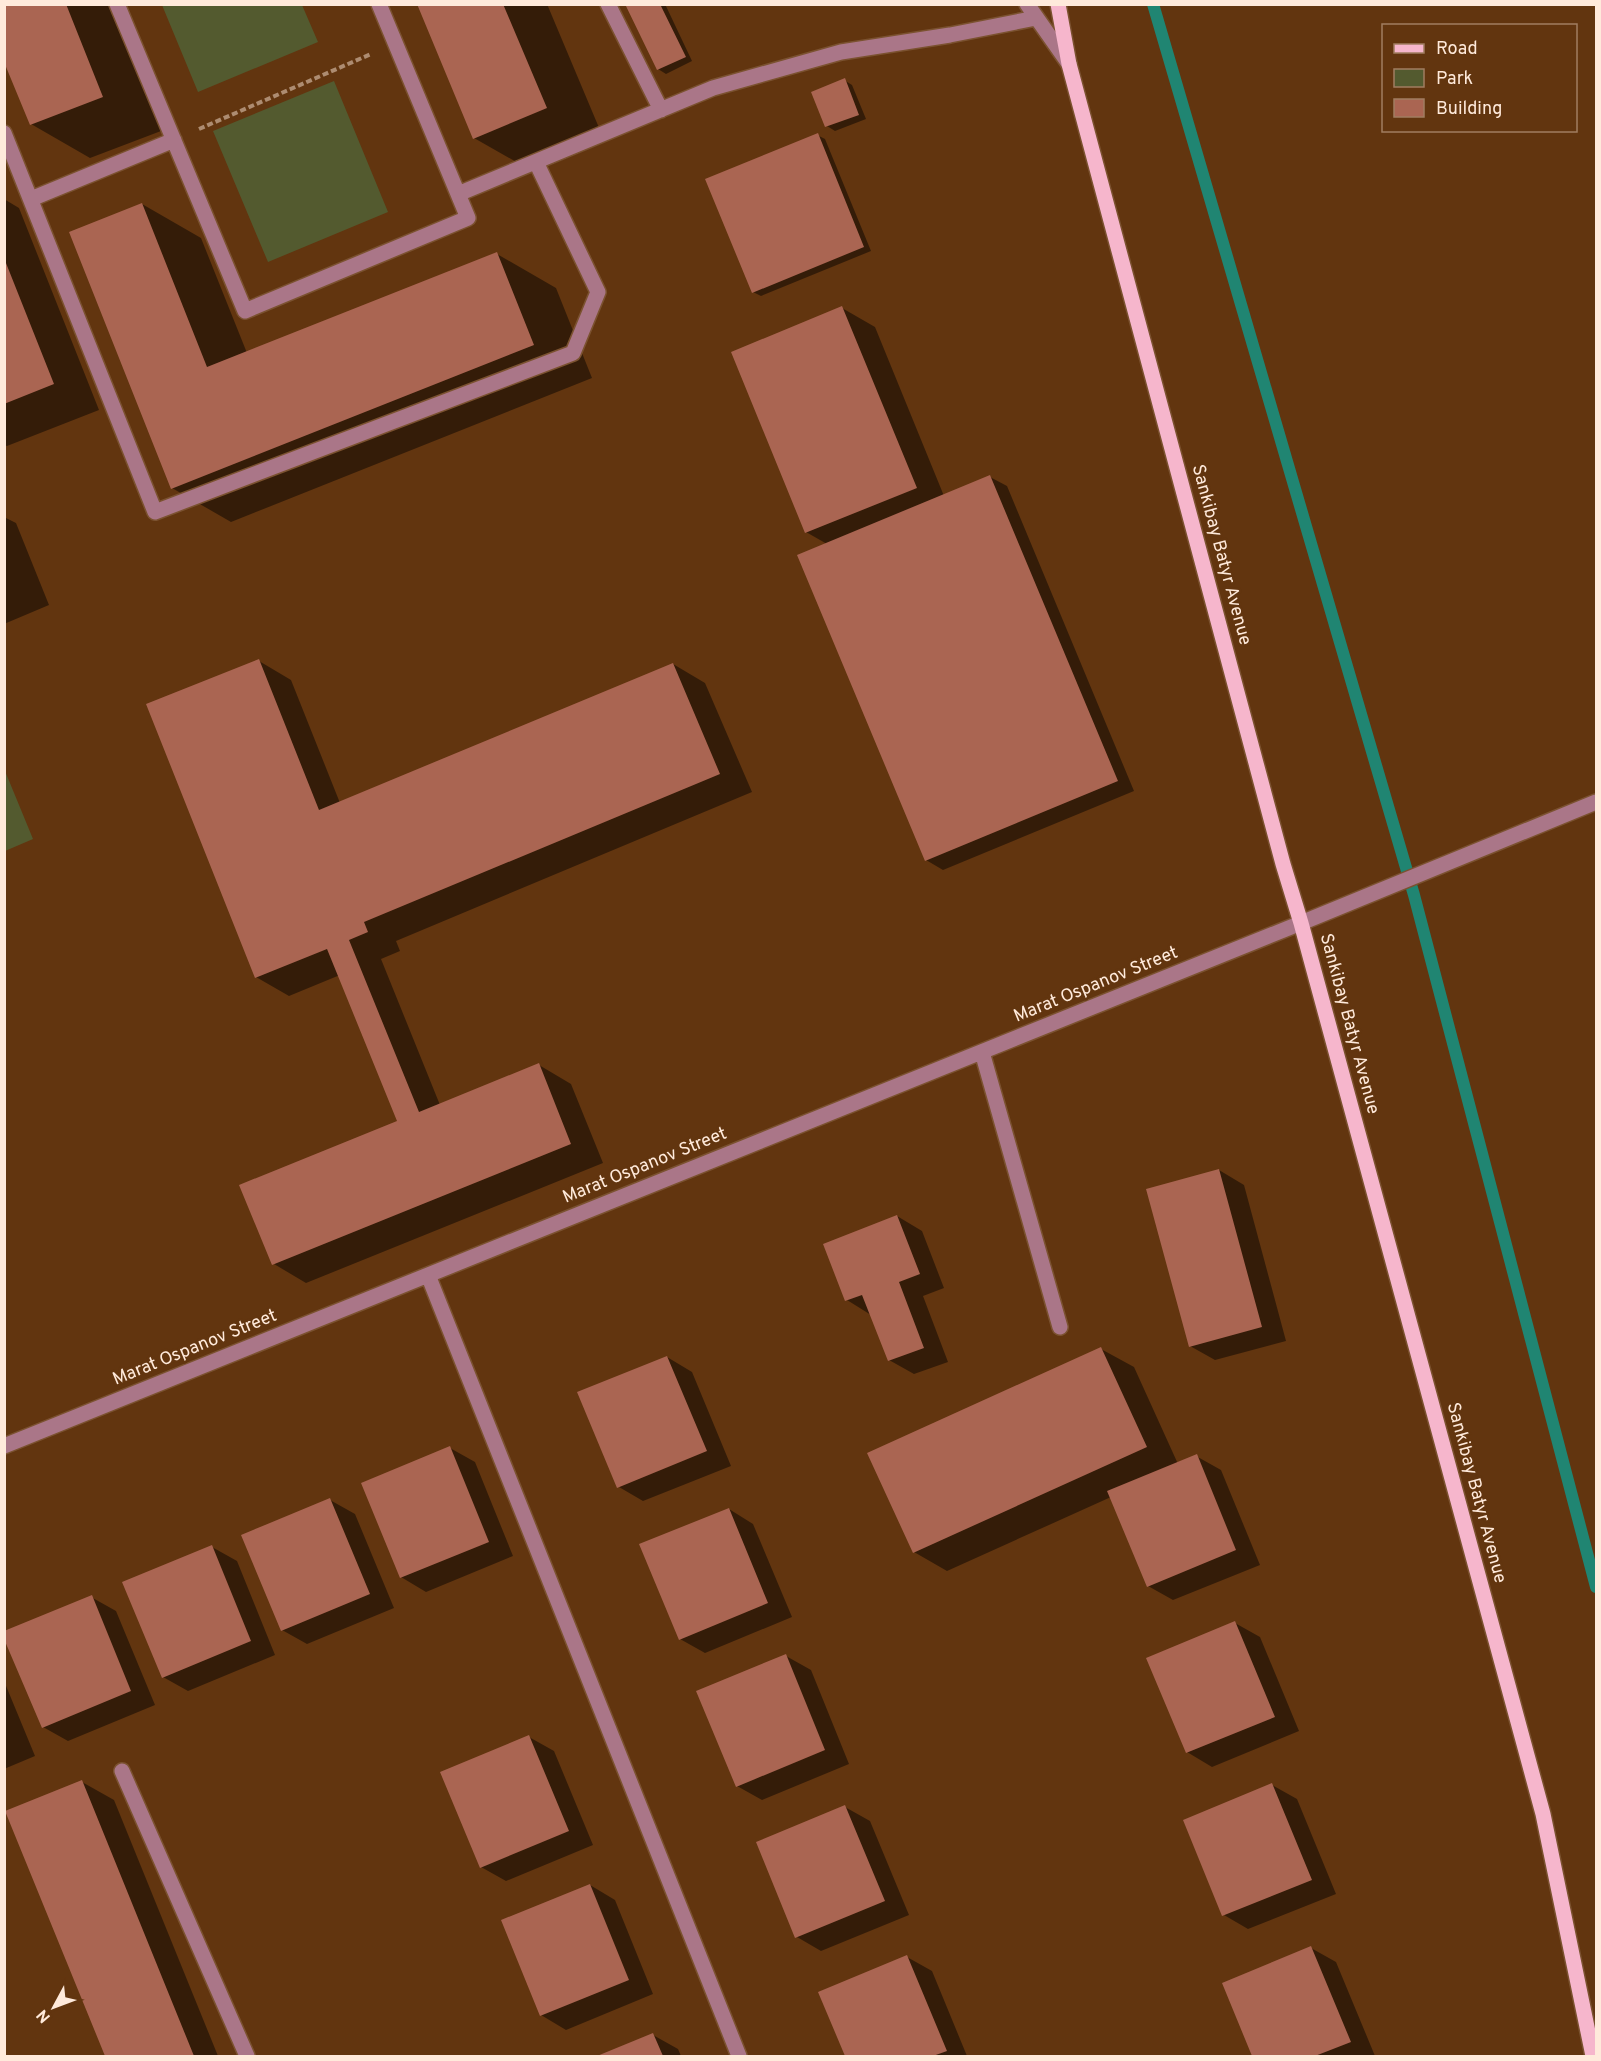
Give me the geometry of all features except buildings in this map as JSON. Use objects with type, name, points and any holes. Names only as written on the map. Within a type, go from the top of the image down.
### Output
[{"type":"main road","name":"Sankibay Batyr Avenue","points":[[1058,4],[1069,64],[1280,852],[1543,1814],[1593,2056]]},
{"type":"street","points":[[117,4],[245,311],[468,218],[379,4]]},
{"type":"street","points":[[608,4],[661,110]]},
{"type":"street","points":[[1027,4],[1069,64]]},
{"type":"street","points":[[458,194],[713,88],[841,52],[950,35],[1036,18]]},
{"type":"street","points":[[4,133],[155,512],[573,353],[598,292],[536,162]]},
{"type":"street","points":[[31,199],[174,140]]},
{"type":"street","name":"Marat Ospanov Street","points":[[4,1446],[1596,802]]},
{"type":"street","points":[[982,1052],[1060,1327]]},
{"type":"street","points":[[428,1275],[739,2056]]},
{"type":"street","points":[[122,1771],[247,2056]]},
{"type":"path","points":[[174,140],[395,43]]},
{"type":"green space","points":[[162,5],[302,5],[318,42],[198,92]]},
{"type":"green space","points":[[334,81],[388,212],[268,262],[213,131]]},
{"type":"green space","points":[[5,771],[33,839],[4,851]]},
{"type":"waterway","points":[[1153,4],[1414,895],[1596,1587]]}]
